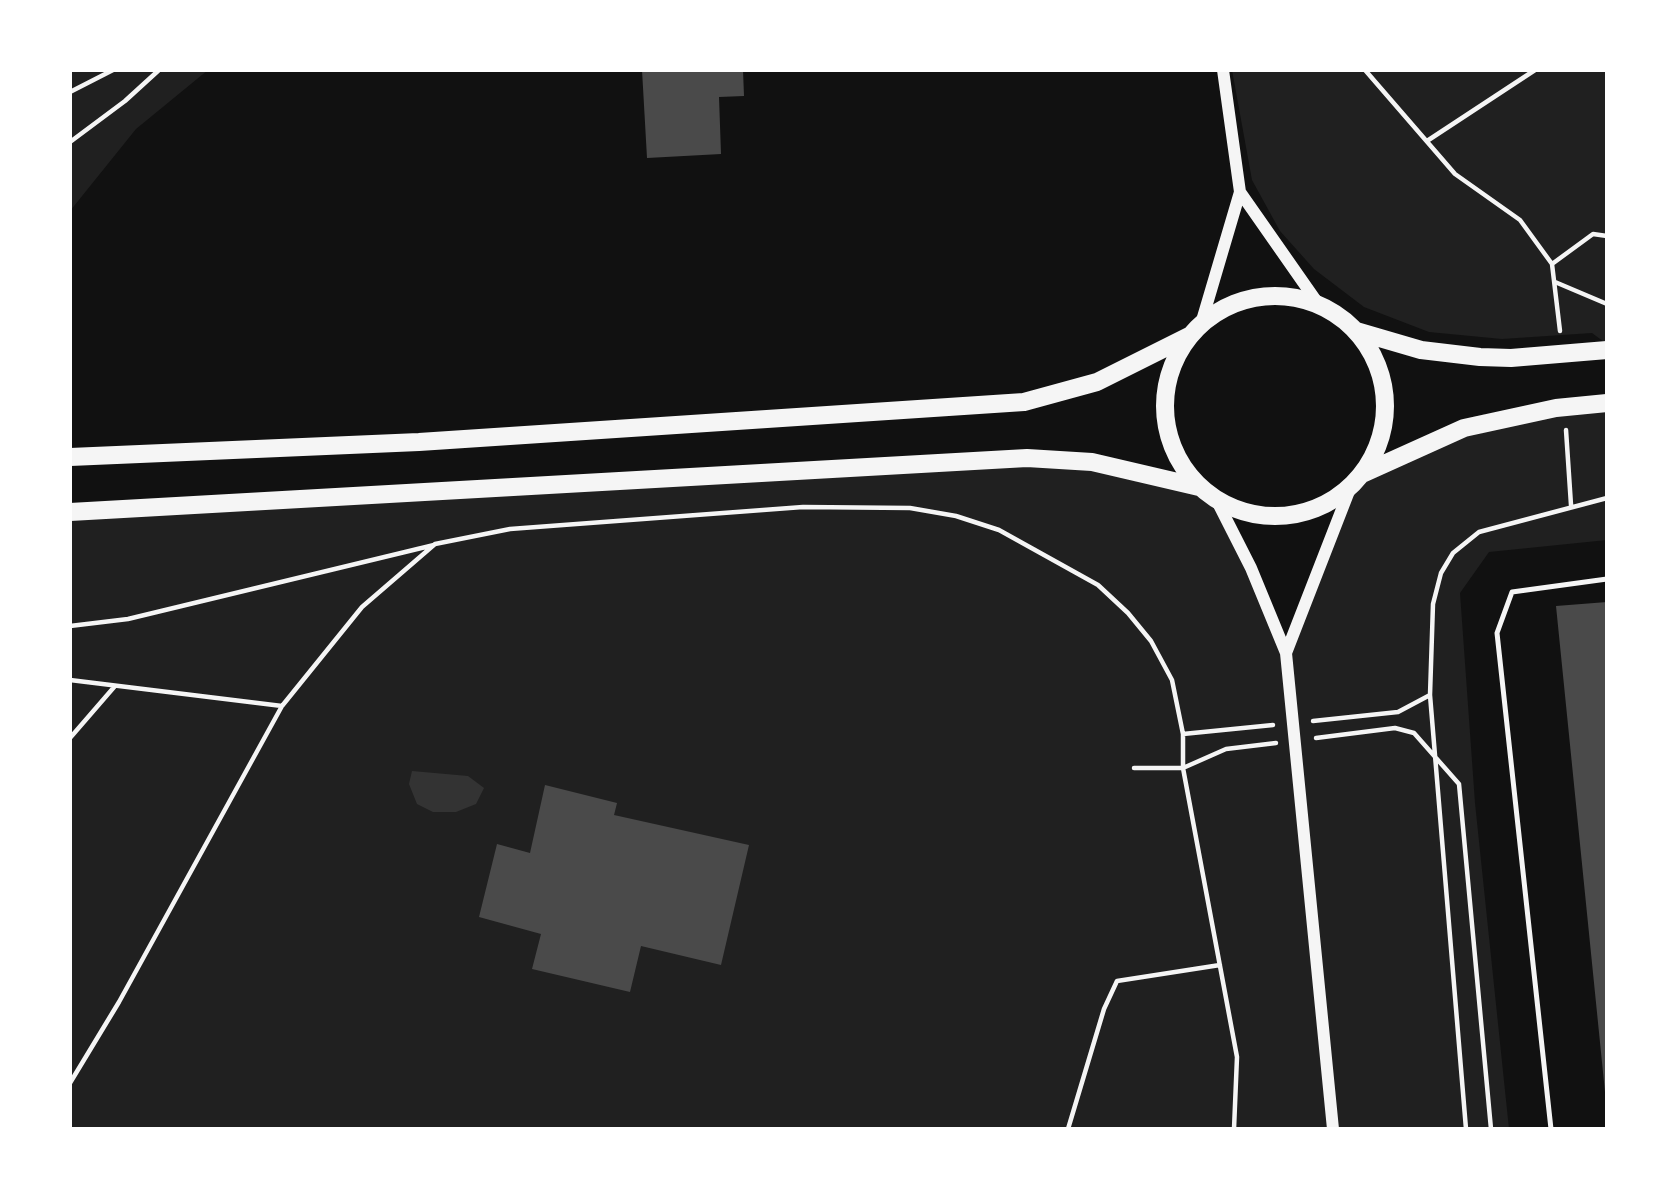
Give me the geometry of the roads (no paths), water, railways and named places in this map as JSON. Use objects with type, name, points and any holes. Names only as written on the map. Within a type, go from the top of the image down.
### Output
[{"type":"main road","points":[[70,457],[419,442],[1024,402],[1097,382],[1195,330],[1227,306],[1257,297],[1289,296],[1319,305],[1356,331],[1421,350],[1511,358],[1607,350]]},
{"type":"main road","points":[[1195,330],[1172,365],[1164,397],[1167,430],[1179,461],[1199,487],[1216,499],[1249,514],[1286,516],[1321,506],[1357,480],[1464,428],[1506,417],[1607,403]]},
{"type":"main road","points":[[1356,331],[1377,366],[1384,386],[1385,417],[1378,447],[1357,480]]},
{"type":"main road","points":[[70,512],[1027,458],[1092,462],[1199,487]]},
{"type":"street","points":[[1195,330],[1240,192],[1223,70]]},
{"type":"street","points":[[1240,192],[1319,305]]},
{"type":"street","points":[[1286,653],[1357,480]]},
{"type":"street","points":[[1216,499],[1251,568],[1286,653],[1333,1129]]},
{"type":"lane","points":[[1551,1129],[1497,633],[1512,592],[1607,579]]}]
